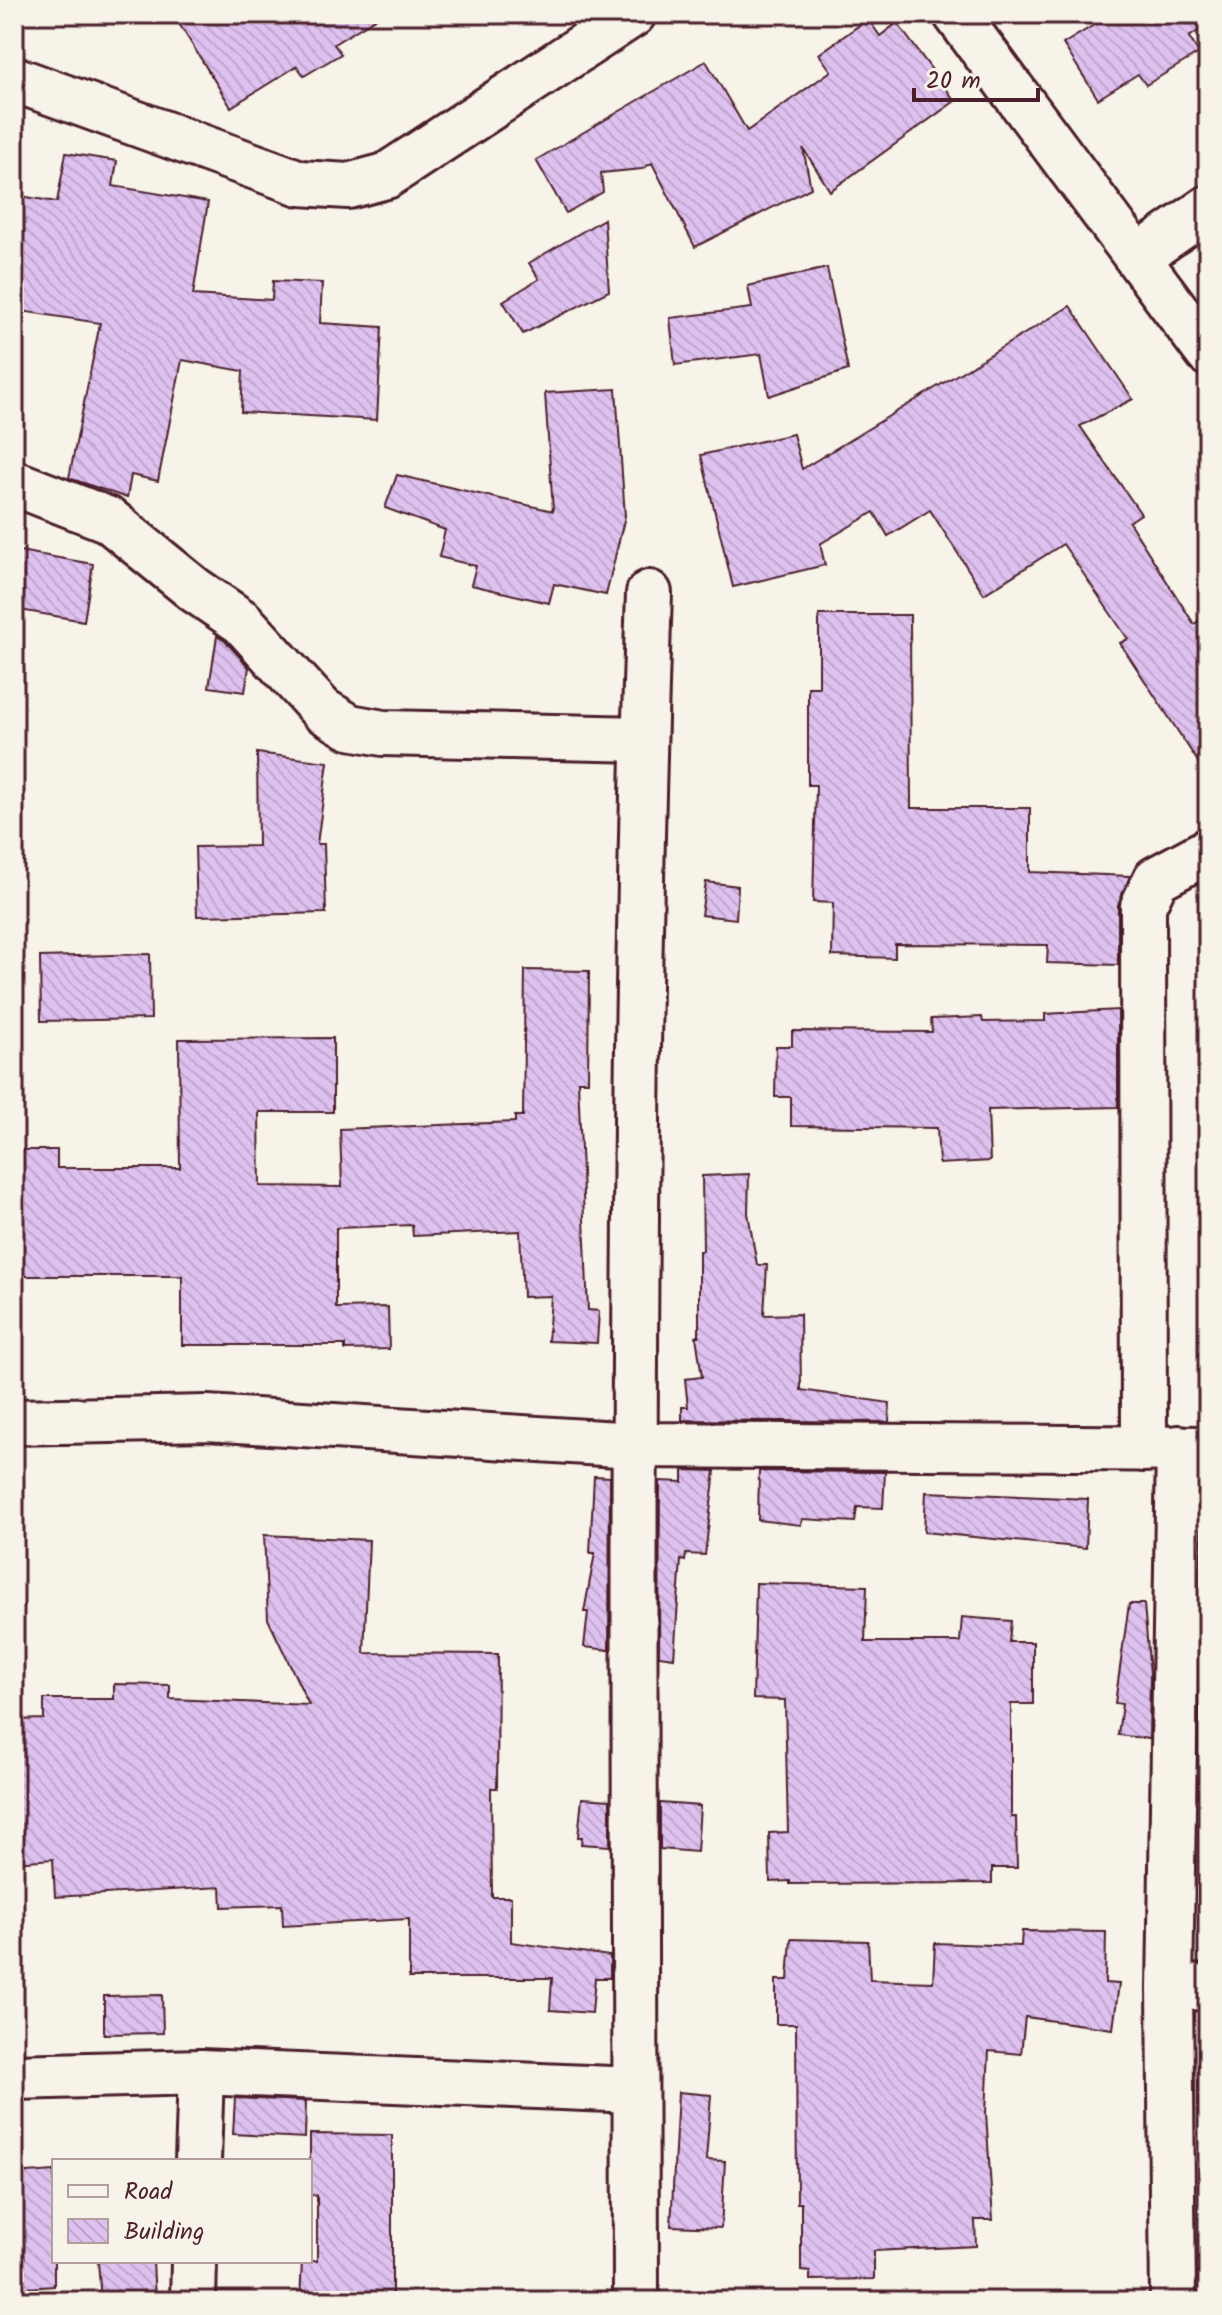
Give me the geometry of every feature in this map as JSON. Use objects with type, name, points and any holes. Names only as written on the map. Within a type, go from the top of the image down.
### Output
[{"type":"street","points":[[14,79],[300,183],[348,186],[386,176],[633,14]]},
{"type":"street","points":[[956,14],[1208,353]]},
{"type":"street","points":[[1138,257],[1208,208]]},
{"type":"street","points":[[14,483],[109,520],[195,590],[242,622],[322,710],[350,727],[383,733],[644,739]]},
{"type":"street","points":[[636,2301],[634,1445],[644,739],[649,593]]},
{"type":"street","points":[[1173,2301],[1189,1988],[1177,1449],[1143,906],[1156,879],[1208,851]]},
{"type":"street","points":[[14,1422],[207,1418],[634,1445],[1177,1449]]},
{"type":"street","points":[[14,2077],[201,2072],[635,2090]]},
{"type":"street","points":[[198,2159],[201,2072]]},
{"type":"street","points":[[193,2301],[194,2263]]},
{"type":"building","points":[[173,14],[383,14],[334,44],[341,54],[304,76],[297,66],[231,107]]},
{"type":"building","points":[[1112,14],[1208,14],[1208,25],[1189,37],[1199,53],[1146,85],[1138,74],[1098,99],[1063,44]]},
{"type":"building","points":[[868,19],[880,36],[897,23],[955,101],[830,191],[803,148],[811,188],[695,247],[652,163],[642,169],[601,173],[603,192],[566,213],[536,160],[706,61],[747,131],[831,71],[819,54]]},
{"type":"building","points":[[66,153],[117,161],[113,186],[208,202],[193,295],[272,300],[273,281],[322,283],[320,323],[382,327],[377,420],[241,412],[243,371],[182,360],[158,481],[131,475],[127,498],[69,478],[100,323],[14,310],[14,195],[57,202]]},
{"type":"building","points":[[604,219],[609,291],[523,334],[503,301],[539,279],[529,263]]},
{"type":"building","points":[[827,268],[848,370],[769,396],[761,354],[675,365],[670,318],[752,308],[748,286]]},
{"type":"building","points":[[1070,306],[1133,399],[1080,426],[1141,514],[1129,522],[1194,624],[1208,615],[1208,777],[1120,643],[1128,639],[1063,544],[984,594],[930,510],[888,536],[874,512],[820,544],[825,565],[733,587],[701,455],[793,434],[802,469]]},
{"type":"building","points":[[616,389],[625,516],[606,595],[554,584],[549,603],[471,585],[476,566],[439,557],[445,530],[385,508],[397,475],[553,511],[545,393]]},
{"type":"building","points":[[14,550],[93,564],[84,621],[14,609]]},
{"type":"building","points":[[819,615],[910,615],[911,808],[1030,808],[1030,872],[1130,876],[1118,905],[1118,965],[1047,963],[1048,945],[895,944],[895,958],[832,956],[833,903],[813,902],[816,785],[808,785],[808,687],[819,687]]},
{"type":"building","points":[[217,636],[249,667],[245,692],[209,687]]},
{"type":"building","points":[[257,753],[328,762],[317,844],[324,844],[326,913],[197,916],[195,847],[258,846]]},
{"type":"building","points":[[706,882],[738,886],[736,919],[701,915]]},
{"type":"building","points":[[150,954],[151,1019],[41,1021],[40,957]]},
{"type":"building","points":[[525,970],[589,971],[588,1081],[578,1081],[588,1310],[599,1311],[597,1343],[548,1341],[551,1296],[523,1297],[520,1231],[413,1236],[412,1225],[336,1228],[336,1308],[388,1307],[389,1349],[345,1350],[345,1345],[182,1345],[182,1276],[14,1276],[14,1150],[57,1150],[57,1168],[180,1168],[179,1039],[333,1038],[333,1112],[259,1112],[260,1186],[342,1187],[340,1129],[515,1122],[515,1116],[523,1116]]},
{"type":"building","points":[[1118,1010],[1118,1107],[988,1110],[990,1161],[939,1164],[937,1128],[791,1126],[791,1097],[775,1097],[776,1046],[792,1046],[792,1031],[932,1032],[931,1019],[982,1017],[983,1022],[1045,1021],[1045,1014]]},
{"type":"building","points":[[749,1174],[748,1213],[757,1265],[767,1265],[764,1315],[800,1314],[801,1390],[890,1403],[889,1422],[682,1420],[682,1407],[688,1407],[685,1379],[702,1377],[696,1336],[699,1336],[699,1251],[703,1251],[702,1176]]},
{"type":"building","points":[[683,1470],[715,1471],[705,1555],[686,1554],[685,1561],[681,1560],[674,1658],[659,1656],[660,1481],[683,1482]]},
{"type":"building","points":[[759,1471],[885,1472],[883,1508],[857,1507],[855,1522],[802,1519],[801,1525],[758,1520]]},
{"type":"building","points":[[594,1476],[610,1477],[609,1650],[584,1647],[588,1612],[584,1612],[595,1553],[590,1553]]},
{"type":"building","points":[[926,1492],[1088,1499],[1086,1548],[924,1532]]},
{"type":"building","points":[[264,1535],[369,1540],[364,1653],[498,1654],[497,1788],[491,1788],[492,1897],[511,1897],[511,1942],[610,1956],[610,1978],[595,1978],[592,2013],[550,2010],[552,1978],[409,1978],[409,1919],[283,1926],[282,1905],[222,1907],[221,1887],[55,1897],[53,1859],[14,1862],[14,1720],[44,1719],[44,1699],[114,1699],[114,1684],[170,1685],[170,1699],[309,1705],[268,1619]]},
{"type":"building","points":[[756,1583],[867,1586],[865,1642],[960,1642],[962,1617],[1011,1621],[1009,1642],[1033,1642],[1033,1704],[1011,1704],[1011,1817],[1016,1817],[1017,1868],[992,1868],[992,1883],[770,1882],[769,1833],[788,1832],[785,1700],[753,1699]]},
{"type":"building","points":[[1129,1604],[1144,1604],[1150,1674],[1149,1739],[1118,1735],[1122,1704],[1115,1703]]},
{"type":"building","points":[[1201,1641],[1208,1642],[1208,1748],[1199,1746]]},
{"type":"building","points":[[582,1798],[610,1800],[610,1846],[581,1844],[582,1837],[578,1837]]},
{"type":"building","points":[[660,1803],[700,1806],[697,1852],[660,1849]]},
{"type":"building","points":[[1022,1931],[1106,1932],[1105,1983],[1119,1984],[1113,2029],[1025,2017],[1021,2054],[989,2051],[986,2113],[993,2220],[975,2220],[976,2246],[874,2251],[874,2279],[810,2280],[810,2272],[801,2271],[801,2203],[797,2203],[796,2024],[776,2024],[776,1980],[788,1980],[791,1939],[868,1941],[870,1980],[933,1982],[935,1943],[1021,1946]]},
{"type":"building","points":[[162,1995],[163,2033],[104,2034],[104,1996]]},
{"type":"building","points":[[678,2092],[711,2095],[706,2160],[725,2161],[721,2228],[671,2226]]},
{"type":"building","points":[[235,2098],[306,2101],[305,2138],[233,2134]]},
{"type":"building","points":[[310,2134],[392,2135],[392,2301],[300,2301],[302,2263],[317,2261],[317,2195],[312,2194]]},
{"type":"building","points":[[52,2171],[54,2286],[14,2289],[14,2174]]},
{"type":"building","points":[[98,2263],[153,2263],[155,2301],[101,2301]]}]
